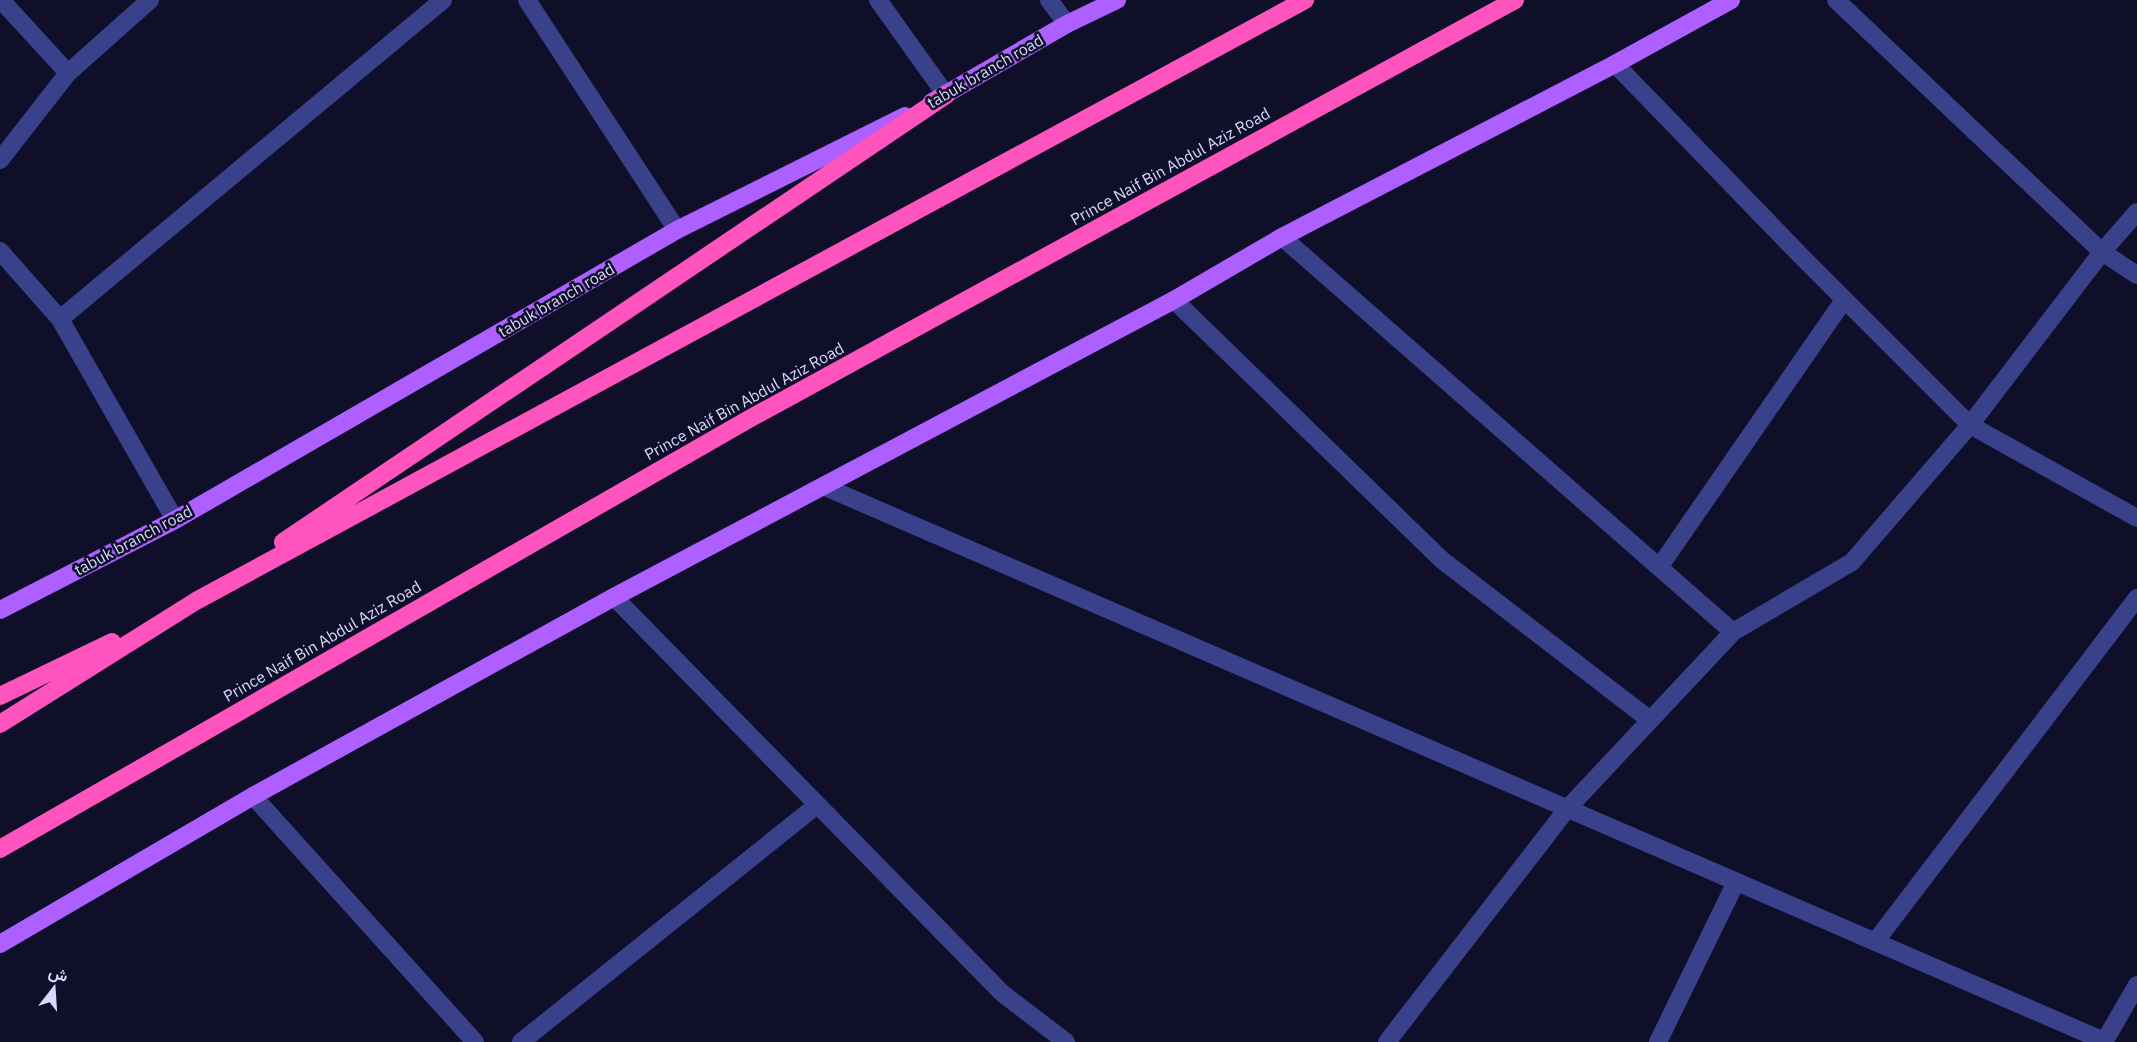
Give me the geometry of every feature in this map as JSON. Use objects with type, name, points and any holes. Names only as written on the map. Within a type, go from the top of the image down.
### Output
[{"type":"highway","points":[[0,696],[196,601],[1305,0]]},
{"type":"highway","name":"Prince Naif Bin Abdul Aziz Road","points":[[0,849],[749,419],[1515,0]]},
{"type":"highway","points":[[0,724],[196,601],[946,95]]},
{"type":"main road","name":"tabuk branch road","points":[[2,605],[175,520],[677,230],[946,95],[1067,24],[1117,0]]},
{"type":"main road","points":[[0,944],[253,796],[614,597],[1174,300],[1282,237],[1615,64],[1731,0]]},
{"type":"street","points":[[1,0],[68,73]]},
{"type":"street","points":[[0,160],[68,73],[150,0]]},
{"type":"street","points":[[60,319],[443,0]]},
{"type":"street","points":[[527,0],[677,230]]},
{"type":"street","points":[[878,0],[946,95]]},
{"type":"street","points":[[1049,0],[1067,24]]},
{"type":"street","points":[[1836,0],[2102,252],[2137,275]]},
{"type":"street","points":[[1615,64],[1844,300],[1970,425],[2137,518]]},
{"type":"street","points":[[1387,1042],[1567,809],[1733,632],[1852,562],[1970,425],[2102,252],[2137,212]]},
{"type":"street","points":[[1282,237],[1733,632]]},
{"type":"street","points":[[0,251],[60,319],[175,520]]},
{"type":"street","points":[[1174,300],[1442,560],[1650,720]]},
{"type":"street","points":[[1660,566],[1844,300]]},
{"type":"street","points":[[823,486],[2104,1042],[2137,985]]},
{"type":"street","points":[[614,597],[1002,993],[1066,1042]]},
{"type":"street","points":[[1875,942],[2137,598]]},
{"type":"street","points":[[253,796],[475,1042]]},
{"type":"street","points":[[521,1042],[818,805]]},
{"type":"street","points":[[1658,1042],[1736,882]]}]
